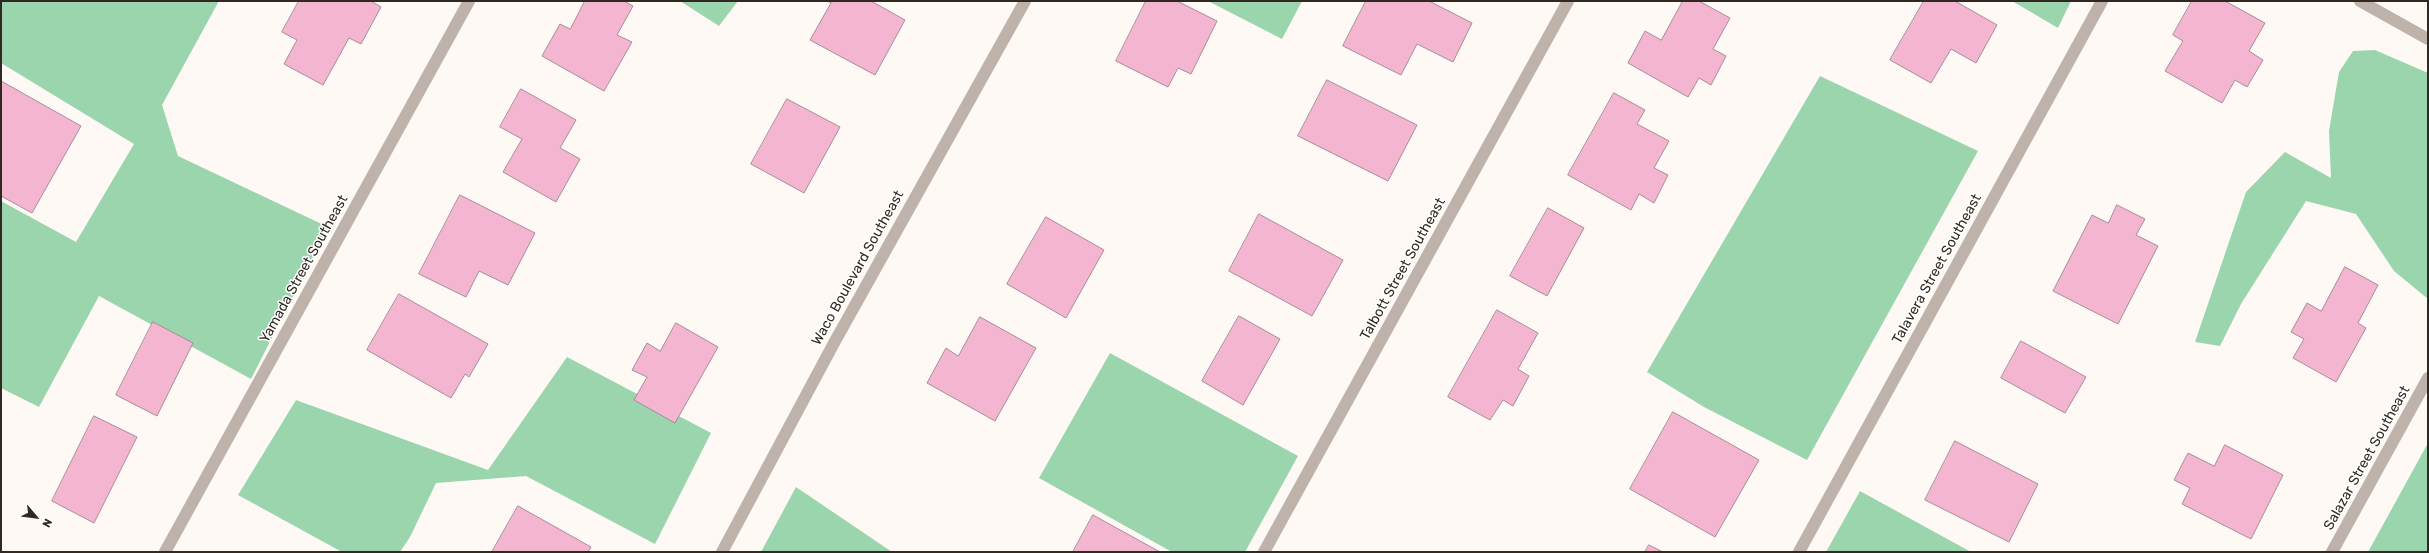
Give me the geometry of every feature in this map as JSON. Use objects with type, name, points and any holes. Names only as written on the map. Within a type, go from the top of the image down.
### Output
[{"type":"street","name":"Yamada Street Southeast","points":[[165,552],[469,1]]},
{"type":"street","name":"Waco Boulevard Southeast","points":[[722,552],[834,343],[1025,1]]},
{"type":"street","name":"Talbott Street Southeast","points":[[1264,552],[1568,1]]},
{"type":"street","name":"Talavera Street Southeast","points":[[1799,552],[2102,1]]},
{"type":"street","points":[[2360,1],[2428,40]]},
{"type":"street","name":"Salazar Street Southeast","points":[[2332,552],[2428,378]]},
{"type":"green space","points":[[1,1],[219,1],[162,105],[178,156],[328,227],[251,379],[99,296],[39,407],[1,388],[1,201],[76,242],[134,144],[1,63]]},
{"type":"green space","points":[[680,1],[738,1],[719,26]]},
{"type":"green space","points":[[1208,1],[1302,1],[1282,39]]},
{"type":"green space","points":[[2012,1],[2071,1],[2058,28]]},
{"type":"green space","points":[[2375,50],[2428,73],[2428,299],[2394,271],[2356,214],[2306,201],[2241,304],[2220,346],[2195,342],[2246,192],[2285,152],[2331,178],[2329,131],[2339,72],[2353,51]]},
{"type":"green space","points":[[1820,76],[1978,151],[1807,460],[1704,407],[1647,372]]},
{"type":"green space","points":[[1110,353],[1298,456],[1245,552],[1172,552],[1039,478]]},
{"type":"green space","points":[[567,357],[711,433],[655,544],[526,476],[436,483],[410,537],[400,552],[342,552],[238,495],[296,400],[488,470]]},
{"type":"green space","points":[[2428,443],[2428,552],[2368,552]]},
{"type":"green space","points":[[796,487],[892,552],[761,552]]},
{"type":"green space","points":[[1860,491],[1971,552],[1826,552]]},
{"type":"building","points":[[299,1],[371,1],[381,7],[361,44],[349,38],[323,85],[284,64],[297,40],[282,32]]},
{"type":"building","points":[[585,1],[624,1],[633,6],[617,35],[632,42],[604,91],[542,56],[560,24],[570,29]]},
{"type":"building","points":[[827,1],[871,1],[905,20],[875,75],[810,40],[831,3]]},
{"type":"building","points":[[1146,1],[1177,1],[1217,21],[1191,74],[1178,68],[1168,87],[1116,61]]},
{"type":"building","points":[[1366,1],[1429,1],[1472,23],[1453,62],[1417,44],[1401,75],[1343,46]]},
{"type":"building","points":[[1683,1],[1699,1],[1730,18],[1713,49],[1726,56],[1711,85],[1699,78],[1688,97],[1628,63],[1645,31],[1661,40]]},
{"type":"building","points":[[1924,1],[1955,1],[1997,25],[1976,63],[1951,49],[1931,83],[1890,60]]},
{"type":"building","points":[[2192,1],[2225,1],[2265,23],[2249,51],[2263,60],[2247,87],[2235,80],[2222,103],[2165,71],[2183,41],[2173,35]]},
{"type":"building","points":[[1327,80],[1417,125],[1388,181],[1298,136]]},
{"type":"building","points":[[1,81],[81,126],[32,213],[1,196]]},
{"type":"building","points":[[521,89],[576,120],[560,148],[580,159],[556,202],[503,172],[522,139],[500,127]]},
{"type":"building","points":[[1614,93],[1645,110],[1637,124],[1669,141],[1654,168],[1668,175],[1654,203],[1639,194],[1631,210],[1568,175]]},
{"type":"building","points":[[787,99],[840,127],[804,193],[751,164]]},
{"type":"building","points":[[460,195],[535,233],[508,285],[479,271],[466,297],[419,274]]},
{"type":"building","points":[[2117,205],[2145,219],[2136,235],[2158,246],[2118,324],[2053,291],[2092,215],[2108,223]]},
{"type":"building","points":[[1548,208],[1584,228],[1547,296],[1510,276]]},
{"type":"building","points":[[1259,214],[1343,260],[1312,316],[1229,271]]},
{"type":"building","points":[[1046,217],[1104,250],[1066,318],[1007,284]]},
{"type":"building","points":[[2345,267],[2378,285],[2358,323],[2366,328],[2336,382],[2293,358],[2304,339],[2291,332],[2307,303],[2321,311]]},
{"type":"building","points":[[399,294],[488,344],[469,377],[465,374],[451,398],[367,350]]},
{"type":"building","points":[[1497,310],[1538,333],[1518,369],[1529,376],[1513,406],[1503,400],[1490,420],[1448,397]]},
{"type":"building","points":[[1239,316],[1280,339],[1243,405],[1202,381]]},
{"type":"building","points":[[980,317],[1036,348],[995,421],[927,383],[946,348],[958,356]]},
{"type":"building","points":[[153,322],[193,343],[157,416],[116,395]]},
{"type":"building","points":[[676,323],[718,347],[675,423],[634,400],[647,377],[632,370],[647,343],[660,351]]},
{"type":"building","points":[[2021,341],[2086,377],[2065,413],[2001,378]]},
{"type":"building","points":[[1673,412],[1759,460],[1715,537],[1630,489]]},
{"type":"building","points":[[94,416],[137,437],[94,523],[52,501]]},
{"type":"building","points":[[1955,441],[2038,484],[2009,542],[1925,500]]},
{"type":"building","points":[[2225,445],[2283,475],[2251,539],[2182,504],[2190,488],[2174,480],[2188,453],[2214,466]]},
{"type":"building","points":[[518,506],[591,547],[588,552],[492,552]]},
{"type":"building","points":[[1093,515],[1160,552],[1073,552]]},
{"type":"building","points":[[1649,545],[1663,552],[1645,552]]}]
